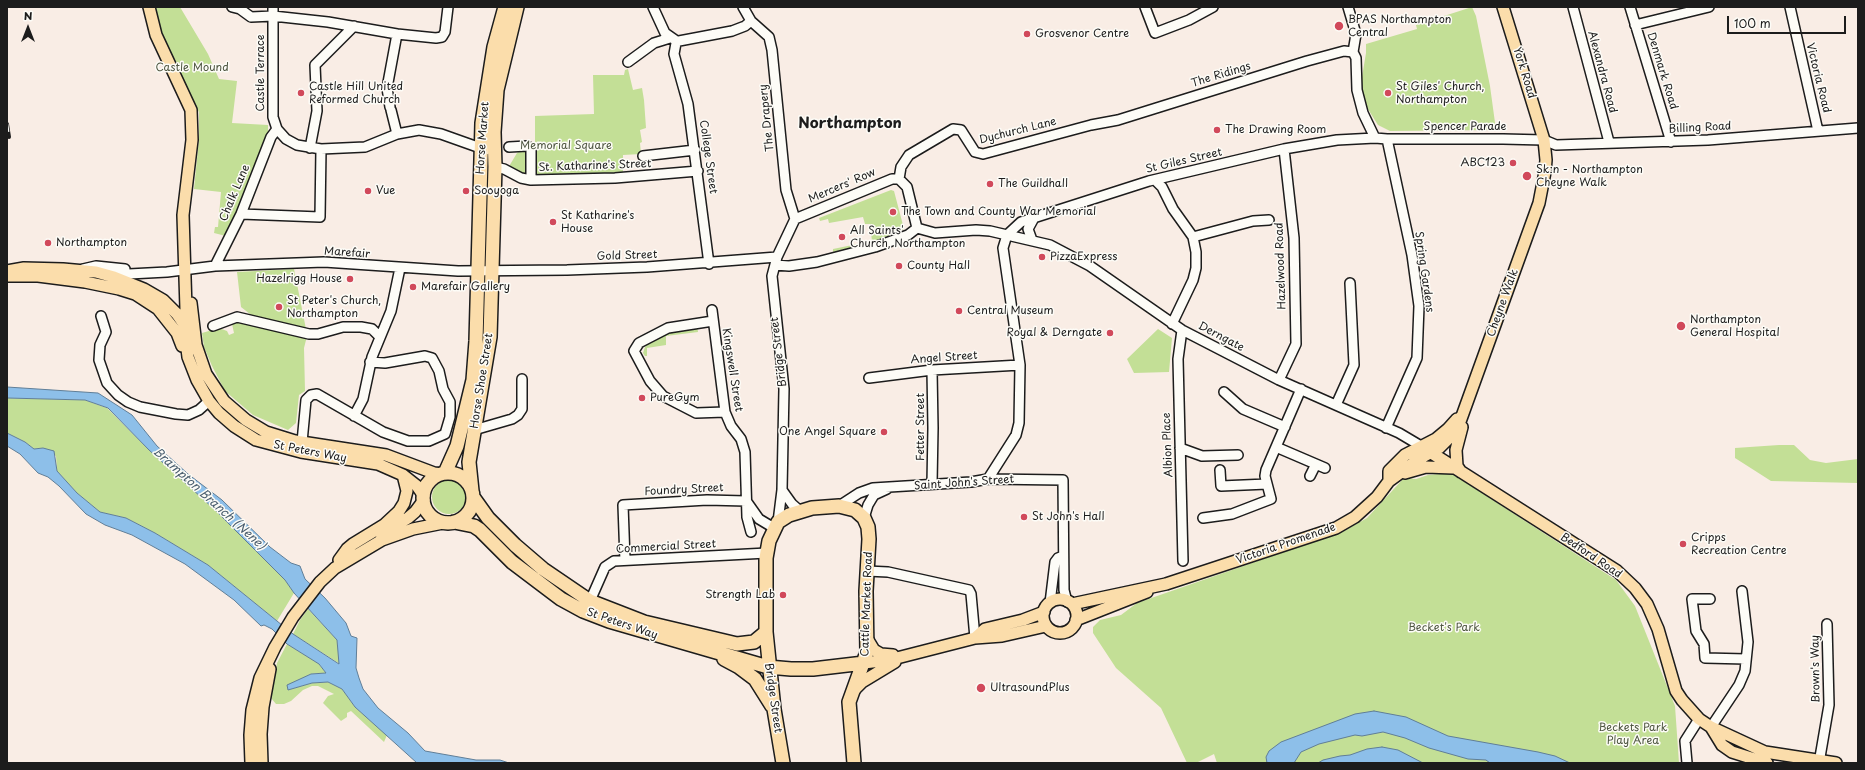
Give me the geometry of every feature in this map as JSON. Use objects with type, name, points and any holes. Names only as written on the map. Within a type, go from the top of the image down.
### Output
[{"type":"highway","name":"Horse Market","points":[[478,272],[481,147],[487,87],[505,7]]},
{"type":"highway","name":"Horse Market","points":[[492,272],[495,116],[498,90],[517,7]]},
{"type":"highway","points":[[481,147],[495,116]]},
{"type":"highway","points":[[480,208],[484,202],[488,174],[495,162]]},
{"type":"highway","name":"Horse Shoe Street","points":[[443,473],[459,439],[473,380],[478,272]]},
{"type":"highway","name":"Horse Shoe Street","points":[[473,494],[470,462],[490,337],[492,272]]},
{"type":"highway","points":[[443,473],[456,474],[463,478],[473,494],[472,505],[467,514],[451,522],[436,519],[430,515],[424,498],[426,487],[430,480],[443,473]]},
{"type":"highway","name":"St Peters Way","points":[[473,494],[488,518],[510,541],[543,569],[590,601],[644,622],[737,644],[754,642],[766,632]]},
{"type":"highway","points":[[839,506],[855,510],[864,518]]},
{"type":"highway","name":"Saint John's Street","points":[[776,525],[789,515],[800,511],[839,506]]},
{"type":"highway","name":"Cattle Market Road","points":[[854,763],[849,710],[852,691],[864,663],[868,640],[866,618],[869,539],[868,527],[864,518]]},
{"type":"highway","name":"St Peters Way","points":[[451,522],[474,526],[480,530],[512,562],[536,581],[561,599],[583,611],[636,631],[768,667]]},
{"type":"highway","name":"Bridge Street","points":[[776,525],[769,541],[767,553],[766,632],[768,667],[783,763]]},
{"type":"highway","points":[[699,647],[739,667],[752,676],[774,709]]},
{"type":"highway","points":[[768,667],[791,670],[864,663]]},
{"type":"main road","points":[[150,7],[156,35],[191,110],[192,140],[183,215],[184,270]]},
{"type":"main road","name":"York Road","points":[[1503,7],[1544,140]]},
{"type":"main road","name":"Cheyne Walk","points":[[1425,449],[1439,448],[1457,430],[1539,203],[1546,160],[1544,140]]},
{"type":"main road","points":[[7,271],[24,272],[80,270],[118,278],[155,295],[169,306],[184,324]]},
{"type":"main road","name":"St Peters Way","points":[[184,270],[186,309],[184,324],[188,357],[197,380],[209,401],[219,413],[234,426],[256,440],[302,447],[386,455],[434,473],[443,473]]},
{"type":"main road","name":"St Peters Way","points":[[184,270],[190,286],[196,344],[200,359],[212,384],[224,401],[234,411],[266,432],[302,447],[378,464],[403,475],[417,486],[424,498]]},
{"type":"main road","points":[[7,276],[24,272],[38,276],[101,285],[119,289],[141,297],[158,309],[168,321],[177,333],[188,357]]},
{"type":"main road","name":"St Peters Way","points":[[184,324],[196,344]]},
{"type":"main road","points":[[1394,478],[1426,467],[1457,470],[1456,450],[1462,428],[1461,417]]},
{"type":"main road","name":"Bedford Road","points":[[1425,449],[1617,571],[1635,588],[1647,604],[1658,629],[1676,691],[1682,700],[1700,719],[1711,727],[1765,752],[1819,762],[1836,763]]},
{"type":"main road","name":"Victoria Promenade","points":[[1076,620],[1166,584],[1308,539],[1336,528],[1355,517],[1377,497],[1394,478],[1389,471],[1405,455],[1425,449]]},
{"type":"main road","points":[[337,564],[347,549],[384,525],[399,511],[404,502],[407,491],[403,475]]},
{"type":"main road","points":[[251,763],[250,735],[252,710],[258,684],[275,647],[293,617],[320,582],[349,553],[402,522],[415,512],[424,498]]},
{"type":"main road","points":[[337,564],[396,534],[413,528],[451,522]]},
{"type":"main road","name":"Victoria Promenade","points":[[1070,603],[1166,584]]},
{"type":"main road","points":[[1056,600],[1070,603],[1076,611],[1076,620],[1073,628],[1062,633],[1051,630],[1046,626],[1044,612],[1050,603],[1056,600]]},
{"type":"main road","points":[[975,638],[985,629],[1022,620],[1044,612]]},
{"type":"main road","points":[[864,663],[906,656],[975,638],[1002,636],[1046,626]]},
{"type":"main road","points":[[868,640],[874,650],[881,654],[906,656]]},
{"type":"main road","points":[[262,763],[263,707],[275,647]]},
{"type":"main road","points":[[852,691],[879,670],[906,656]]},
{"type":"main road","name":"Bedford Road","points":[[1711,727],[1722,745],[1732,752],[1768,763]]},
{"type":"street","points":[[232,7],[240,9],[250,17],[273,12],[397,34],[436,38],[442,37],[445,32],[448,7]]},
{"type":"street","points":[[653,7],[665,33],[674,39],[676,43],[674,54]]},
{"type":"street","name":"The Drapery","points":[[743,7],[751,21],[769,37],[772,50],[786,190],[795,219]]},
{"type":"street","points":[[1145,7],[1155,33],[1189,20],[1214,7]]},
{"type":"street","points":[[1348,7],[1356,34],[1353,52],[1356,58],[1358,97],[1363,113],[1375,138]]},
{"type":"street","name":"Alexandra Road","points":[[1573,7],[1609,142]]},
{"type":"street","name":"Denmark Road","points":[[1630,7],[1671,142]]},
{"type":"street","points":[[1635,25],[1690,9],[1709,7]]},
{"type":"street","name":"Victoria Road","points":[[1790,7],[1818,131]]},
{"type":"street","name":"Castle Terrace","points":[[273,12],[273,117],[277,129]]},
{"type":"street","points":[[628,62],[654,43],[732,31],[745,26],[751,21]]},
{"type":"street","points":[[310,148],[316,122],[315,65],[354,26]]},
{"type":"street","points":[[397,34],[387,88],[390,109],[397,134]]},
{"type":"street","points":[[650,47],[663,45],[674,54]]},
{"type":"street","name":"The Ridings","points":[[1096,125],[1307,61],[1344,51],[1353,52]]},
{"type":"street","name":"College Street","points":[[674,54],[688,104],[709,264]]},
{"type":"street","name":"Dychurch Lane","points":[[899,179],[901,167],[909,155],[949,130],[958,128],[964,133],[976,152],[983,154],[1090,125],[1096,125]]},
{"type":"street","name":"Billing Road","points":[[1544,140],[1556,145],[1609,142],[1671,142],[1858,128]]},
{"type":"street","name":"St. Katharine's Street","points":[[277,129],[286,139],[297,145],[321,149],[371,146],[397,134],[410,131],[426,131],[441,134],[481,147],[504,169],[521,178],[531,180],[615,178],[698,171]]},
{"type":"street","name":"Chalk Lane","points":[[215,266],[241,214],[271,138],[277,129]]},
{"type":"street","name":"Spencer Parade","points":[[1375,138],[1544,140]]},
{"type":"street","name":"St Giles Street","points":[[1007,235],[1021,222],[1154,180],[1284,148],[1337,140],[1375,138]]},
{"type":"street","name":"Spring Gardens","points":[[1386,428],[1417,358],[1419,306],[1412,255],[1387,139]]},
{"type":"street","points":[[509,147],[527,146],[531,148],[531,180]]},
{"type":"street","name":"Hazelwood Road","points":[[1279,380],[1296,344],[1294,238],[1284,148]]},
{"type":"street","points":[[241,214],[320,217],[321,149]]},
{"type":"street","points":[[643,156],[695,150]]},
{"type":"street","name":"Mercers' Row","points":[[795,219],[880,183],[892,179],[899,179]]},
{"type":"street","points":[[899,179],[908,187],[918,228]]},
{"type":"street","points":[[1154,180],[1162,187],[1173,208],[1193,237],[1196,263],[1193,280],[1172,324]]},
{"type":"street","points":[[1032,240],[1028,229],[1034,218]]},
{"type":"street","name":"Bridge Street","points":[[776,525],[782,490],[784,389],[772,285],[776,261],[795,219]]},
{"type":"street","points":[[1193,237],[1253,221],[1269,220]]},
{"type":"street","name":"Derngate","points":[[918,228],[925,232],[934,233],[976,230],[1032,240],[1050,245],[1090,266],[1182,330],[1279,380],[1386,428],[1425,449]]},
{"type":"street","name":"Gold Street","points":[[478,272],[647,268],[776,261],[789,266],[817,262],[876,248],[908,235],[918,228]]},
{"type":"street","points":[[988,479],[1016,435],[1019,423],[1020,365],[1004,248],[1007,235]]},
{"type":"street","name":"Marefair","points":[[184,270],[215,266],[324,262],[478,272]]},
{"type":"street","points":[[80,270],[96,266],[139,270],[174,267],[184,270]]},
{"type":"street","points":[[354,416],[363,399],[370,362],[379,336],[391,311],[400,268]]},
{"type":"street","points":[[105,275],[184,270]]},
{"type":"street","points":[[38,276],[118,278],[175,275],[184,270]]},
{"type":"street","points":[[1336,405],[1354,365],[1350,283]]},
{"type":"street","name":"Kingswell Street","points":[[712,310],[725,412],[731,426],[744,445],[746,459],[747,517],[751,532]]},
{"type":"street","points":[[101,316],[106,332],[100,345],[99,360],[107,383],[118,395],[128,402],[140,407],[188,415],[199,410],[209,401]]},
{"type":"street","points":[[213,326],[237,317],[309,334],[318,334],[343,327],[361,327],[372,329],[379,336]]},
{"type":"street","points":[[713,321],[668,328],[639,344],[634,351],[650,381],[663,396],[696,413],[725,412]]},
{"type":"street","name":"Albion Place","points":[[1182,330],[1178,359],[1183,561]]},
{"type":"street","points":[[302,447],[306,400],[311,395],[320,395],[383,432],[408,441],[429,441],[445,434],[450,417],[450,402],[443,389],[438,371],[432,358],[425,356],[385,363],[370,362]]},
{"type":"street","name":"Angel Street","points":[[869,378],[932,370],[1020,365]]},
{"type":"street","name":"Fetter Street","points":[[932,370],[932,484]]},
{"type":"street","points":[[474,430],[518,415],[522,409],[522,379]]},
{"type":"street","points":[[1203,518],[1232,514],[1271,499],[1267,484],[1266,470],[1301,389]]},
{"type":"street","points":[[1224,392],[1243,409],[1285,428]]},
{"type":"street","points":[[478,407],[487,419],[494,424]]},
{"type":"street","points":[[1276,447],[1325,468]]},
{"type":"street","points":[[1180,448],[1202,456],[1238,455]]},
{"type":"street","points":[[1310,476],[1316,464]]},
{"type":"street","points":[[1220,470],[1221,486],[1267,484]]},
{"type":"street","name":"Saint John's Street","points":[[839,506],[859,493],[873,488],[971,482],[988,479],[1063,480],[1065,523],[1063,556]]},
{"type":"street","name":"Saint John's Street","points":[[864,518],[868,505],[874,495],[888,488]]},
{"type":"street","points":[[782,490],[792,504],[800,511]]},
{"type":"street","name":"Foundry Street","points":[[629,560],[623,505],[707,500],[746,501]]},
{"type":"street","points":[[746,501],[759,519],[776,525]]},
{"type":"street","name":"Commercial Street","points":[[590,601],[606,567],[614,561],[767,553]]},
{"type":"street","points":[[1050,603],[1055,562],[1058,558],[1063,556],[1064,590],[1070,603]]},
{"type":"street","points":[[867,571],[888,572],[969,590],[971,594],[975,638]]},
{"type":"street","points":[[1711,727],[1739,685],[1745,671],[1748,642],[1742,591]]},
{"type":"street","points":[[1710,599],[1692,599],[1696,631],[1704,644],[1705,658],[1746,659]]},
{"type":"street","name":"Brown's Way","points":[[1819,762],[1829,705],[1827,624]]},
{"type":"street","points":[[1687,763],[1685,741],[1700,719]]},
{"type":"green space","name":"Castle Mound","points":[[149,7],[180,7],[208,54],[219,79],[237,81],[232,123],[268,125],[268,134],[226,236],[214,233],[215,227],[218,227],[221,192],[194,189],[199,139],[199,112],[197,109],[191,110]]},
{"type":"green space","points":[[1472,7],[1476,16],[1490,86],[1496,130],[1390,131],[1378,125],[1366,106],[1361,83],[1366,44],[1417,29],[1416,25]]},
{"type":"green space","name":"Memorial Square","points":[[628,69],[633,90],[642,88],[644,100],[646,128],[640,130],[642,142],[640,143],[641,154],[623,155],[623,173],[535,178],[535,116],[594,114],[593,75],[624,75],[625,70]]},
{"type":"green space","points":[[522,150],[528,153],[527,173],[525,175],[508,168],[517,153]]},
{"type":"green space","points":[[891,190],[894,191],[904,229],[873,242],[833,252],[833,249],[872,241],[870,224],[865,224],[863,217],[829,223],[828,219],[820,221],[819,218]]},
{"type":"green space","points":[[294,269],[306,329],[255,318],[241,307],[237,272]]},
{"type":"green space","points":[[240,320],[307,336],[304,348],[305,391],[299,395],[296,423],[288,430],[253,415],[225,391],[212,366],[204,347],[202,333],[219,328],[227,331],[229,335],[234,333],[233,322]]},
{"type":"green space","points":[[697,325],[698,332],[666,336],[666,345],[647,348],[647,356],[643,353],[649,342],[664,334]]},
{"type":"green space","points":[[1158,329],[1172,338],[1169,372],[1134,373],[1127,359]]},
{"type":"green space","points":[[7,398],[85,400],[107,408],[149,450],[213,508],[285,580],[294,593],[277,621],[208,565],[155,533],[126,518],[100,512],[77,493],[57,471],[56,456],[43,448],[34,449],[25,442],[7,433]]},
{"type":"green space","points":[[1794,445],[1810,460],[1826,463],[1858,459],[1858,483],[1771,481],[1735,458],[1735,448]]},
{"type":"green space","name":"Becket's Park","points":[[1451,473],[1616,580],[1635,606],[1675,706],[1679,763],[1217,763],[1214,754],[1196,763],[1187,763],[1161,708],[1116,668],[1093,633],[1093,627],[1100,620],[1121,615],[1137,603],[1344,531],[1367,518],[1404,478],[1416,479],[1428,475]]},
{"type":"green space","points":[[449,480],[461,485],[466,497],[461,509],[449,514],[437,509],[432,497],[437,485]]},
{"type":"green space","points":[[308,609],[337,640],[340,664],[293,634],[300,620]]},
{"type":"green space","points":[[287,644],[318,663],[326,673],[311,674],[288,690],[312,683],[328,682],[342,689],[355,707],[387,735],[384,742],[351,711],[347,713],[347,717],[341,721],[323,703],[328,696],[334,694],[318,686],[312,686],[303,690],[291,701],[284,704],[276,704],[271,698],[277,663]]},
{"type":"water","name":"Brampton Branch (Nene)","points":[[7,387],[98,393],[132,415],[157,446],[188,474],[222,500],[270,547],[291,563],[300,566],[305,579],[325,598],[346,623],[351,636],[357,638],[356,668],[359,678],[363,689],[378,708],[408,733],[425,751],[476,760],[500,760],[509,763],[417,763],[355,707],[342,689],[328,682],[312,683],[288,690],[287,685],[311,674],[326,673],[319,664],[287,644],[272,629],[264,625],[261,626],[234,600],[185,564],[132,535],[105,525],[86,514],[59,486],[48,477],[38,473],[20,454],[7,446],[7,433],[25,442],[34,449],[43,448],[54,451],[57,471],[77,493],[100,512],[126,518],[155,533],[208,565],[293,634],[339,664],[337,640],[294,593],[285,580],[213,508],[149,450],[108,408],[85,400],[7,398]]},
{"type":"water","points":[[1374,711],[1406,717],[1448,736],[1538,752],[1555,756],[1570,763],[1490,763],[1486,760],[1468,759],[1429,748],[1405,738],[1383,732],[1362,736],[1355,735],[1319,744],[1301,752],[1294,763],[1267,763],[1266,757],[1269,751],[1281,742],[1355,714]]},
{"type":"water","points":[[1382,747],[1398,750],[1423,763],[1318,763],[1323,760],[1350,755],[1367,749]]},
{"type":"railway","points":[[7,124],[9,137]]},
{"type":"place","name":"BPAS Northampton Central","points":[[1339,26]]},
{"type":"place","name":"Grosvenor Centre","points":[[1027,34]]},
{"type":"place","name":"Castle Hill United Reformed Church","points":[[301,93]]},
{"type":"place","name":"St Giles' Church, Northampton","points":[[1388,93]]},
{"type":"place","name":"The Drawing Room","points":[[1217,130]]},
{"type":"place","name":"ABC123","points":[[1513,163]]},
{"type":"place","name":"Sk:n - Northampton Cheyne Walk","points":[[1527,176]]},
{"type":"place","name":"The Guildhall","points":[[990,184]]},
{"type":"place","name":"Vue","points":[[368,191]]},
{"type":"place","name":"Sooyoga","points":[[466,191]]},
{"type":"place","name":"The Town and County War Memorial","points":[[893,212]]},
{"type":"place","name":"St Katharine's House","points":[[553,222]]},
{"type":"place","name":"All Saints' Church, Northampton","points":[[842,237]]},
{"type":"place","name":"Northampton","points":[[48,243]]},
{"type":"place","name":"PizzaExpress","points":[[1042,257]]},
{"type":"place","name":"County Hall","points":[[899,266]]},
{"type":"place","name":"Hazelrigg House","points":[[350,279]]},
{"type":"place","name":"Marefair Gallery","points":[[413,287]]},
{"type":"place","name":"St Peter's Church, Northampton","points":[[279,307]]},
{"type":"place","name":"Central Museum","points":[[959,311]]},
{"type":"place","name":"Northampton General Hospital","points":[[1681,326]]},
{"type":"place","name":"Royal & Derngate","points":[[1110,333]]},
{"type":"place","name":"PureGym","points":[[642,398]]},
{"type":"place","name":"One Angel Square","points":[[884,432]]},
{"type":"place","name":"St John's Hall","points":[[1024,517]]},
{"type":"place","name":"Cripps Recreation Centre","points":[[1683,544]]},
{"type":"place","name":"Strength Lab","points":[[783,595]]},
{"type":"place","name":"UltrasoundPlus","points":[[981,688]]},
{"type":"district","name":"Northampton","points":[[850,124]]},
{"type":"park label","name":"Beckets Park Play Area","points":[[1633,734]]}]
